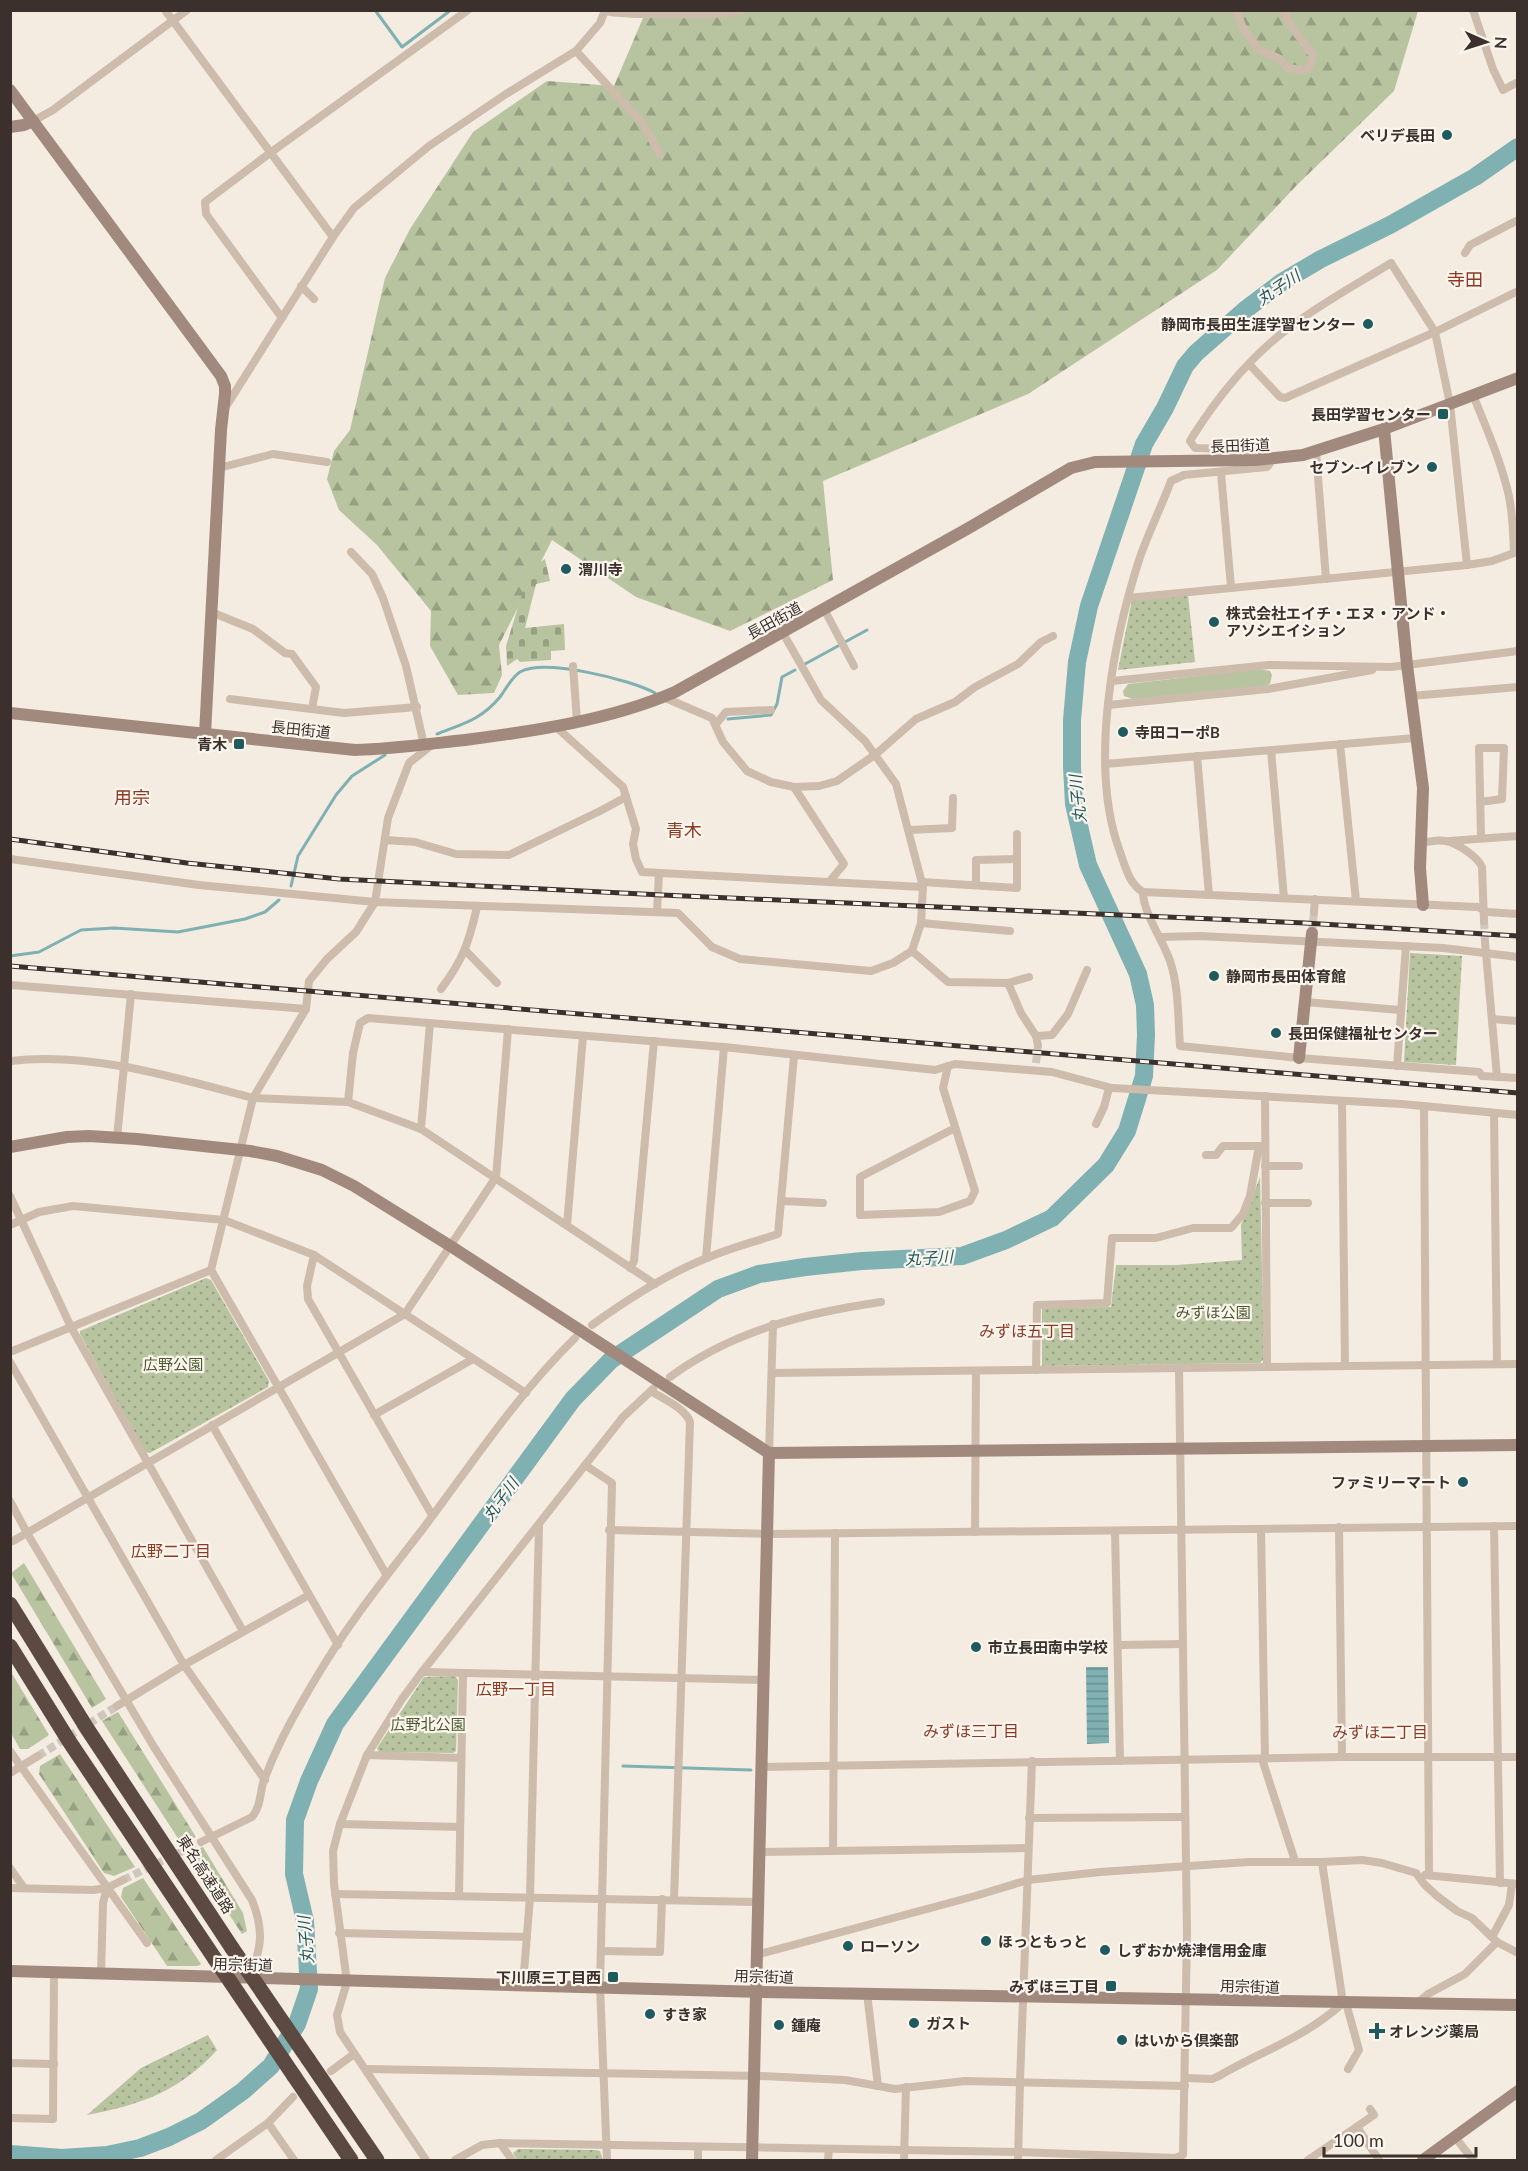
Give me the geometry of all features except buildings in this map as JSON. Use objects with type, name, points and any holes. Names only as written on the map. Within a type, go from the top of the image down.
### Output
[{"type":"highway","name":"東名高速道路","points":[[10,1604],[88,1730],[232,1948],[377,2160]]},
{"type":"highway","points":[[10,1646],[69,1741],[351,2160]]},
{"type":"street","points":[[165,10],[333,237]]},
{"type":"street","points":[[10,127],[33,121],[53,110],[187,10]]},
{"type":"street","points":[[282,318],[204,209],[205,202],[468,10]]},
{"type":"street","points":[[224,409],[347,217],[367,196],[429,146],[498,99],[576,51],[600,23],[605,11],[625,15],[695,16],[742,10]]},
{"type":"street","points":[[1236,10],[1242,26],[1259,50],[1278,58],[1288,68],[1306,71],[1313,55],[1288,22],[1284,10]]},
{"type":"street","points":[[1473,10],[1493,69],[1503,90],[1518,82]]},
{"type":"street","points":[[576,51],[643,124],[660,154]]},
{"type":"street","points":[[10,90],[221,376],[225,386],[205,734]]},
{"type":"street","points":[[1465,253],[1470,245],[1518,220]]},
{"type":"street","points":[[1467,566],[1450,404],[1435,332],[1391,263],[1317,307],[1295,323],[1249,364],[1214,403],[1190,441],[1195,448],[1229,449],[1273,459],[1268,467],[1184,476],[1171,481],[1141,555],[1128,598],[1108,705],[1106,788],[1112,822],[1129,876],[1135,887],[1143,892],[1483,908],[1487,912],[1518,914]]},
{"type":"street","points":[[301,286],[314,299]]},
{"type":"street","points":[[1249,364],[1280,397],[1285,398],[1435,332],[1518,291]]},
{"type":"street","name":"長田街道","points":[[10,713],[355,750],[381,750],[555,726],[663,697],[783,633],[1071,468],[1095,462],[1273,459],[1316,451],[1384,429],[1518,378]]},
{"type":"street","points":[[1128,598],[1467,566],[1492,561],[1516,552],[1508,491],[1490,436],[1473,395]]},
{"type":"street","points":[[1384,429],[1407,665],[1423,788],[1421,843],[1423,905]]},
{"type":"street","points":[[1316,451],[1326,579]]},
{"type":"street","points":[[219,468],[273,454],[327,462]]},
{"type":"street","points":[[1221,472],[1232,587]]},
{"type":"street","points":[[351,552],[372,574],[383,598],[406,666],[428,744],[409,763],[388,818],[375,902],[356,932],[309,981],[306,1009],[253,1098],[211,1270],[386,1574]]},
{"type":"street","points":[[824,609],[854,666]]},
{"type":"street","points":[[211,612],[253,629],[285,653],[292,654],[316,687],[312,709]]},
{"type":"street","points":[[10,859],[199,885],[375,902],[678,913],[712,947],[740,959],[871,971],[893,963],[912,951],[921,923],[923,885],[909,830],[896,784],[865,741],[821,700],[783,633]]},
{"type":"street","points":[[663,697],[712,718],[723,742],[747,771],[771,782],[794,787],[819,786],[837,781],[876,754],[907,725],[955,702],[975,687],[1018,664],[1041,642],[1053,636]]},
{"type":"street","points":[[1108,705],[1268,689],[1391,667],[1518,651]]},
{"type":"street","points":[[1112,681],[1269,665],[1391,667]]},
{"type":"street","points":[[573,670],[577,721]]},
{"type":"street","points":[[1411,696],[1518,687]]},
{"type":"street","points":[[230,699],[357,713],[417,706]]},
{"type":"street","points":[[716,724],[726,712],[771,710]]},
{"type":"street","points":[[555,726],[623,788],[636,829],[633,844],[642,872],[829,882],[1017,888],[1017,834]]},
{"type":"street","points":[[1105,764],[1416,738]]},
{"type":"street","points":[[1340,744],[1356,901]]},
{"type":"street","points":[[1480,802],[1502,799],[1504,747],[1479,748],[1480,802],[1481,838]]},
{"type":"street","points":[[1271,750],[1284,898]]},
{"type":"street","points":[[1197,756],[1209,895]]},
{"type":"street","points":[[794,787],[844,864],[829,882]]},
{"type":"street","points":[[385,840],[415,842],[456,854],[509,855],[626,796]]},
{"type":"street","points":[[909,830],[952,828],[953,798]]},
{"type":"street","points":[[1421,843],[1518,836]]},
{"type":"street","points":[[1447,841],[1480,862],[1484,921]]},
{"type":"street","points":[[976,885],[976,860],[1017,859]]},
{"type":"street","points":[[657,912],[659,873]]},
{"type":"street","points":[[1143,892],[1145,905],[1171,964],[1180,1046],[1479,1072],[1482,1076],[1518,1078]]},
{"type":"street","points":[[1314,912],[1315,899]]},
{"type":"street","points":[[441,989],[457,968],[465,950],[477,907]]},
{"type":"street","points":[[921,923],[1010,931]]},
{"type":"street","points":[[1161,937],[1312,938],[1443,948],[1518,957]]},
{"type":"street","points":[[1299,1058],[1312,938]]},
{"type":"street","points":[[1485,942],[1497,1077]]},
{"type":"street","points":[[1397,1066],[1406,946]]},
{"type":"street","points":[[465,950],[497,983]]},
{"type":"street","points":[[912,951],[948,982],[1008,983],[1029,977]]},
{"type":"street","points":[[1008,983],[1021,1013],[1037,1040],[1052,1035],[1068,1014],[1087,970]]},
{"type":"street","points":[[10,984],[306,1009]]},
{"type":"street","points":[[117,1138],[131,994]]},
{"type":"street","points":[[1305,1002],[1400,1010]]},
{"type":"street","points":[[348,1102],[353,1053],[360,1023],[368,1018],[724,1047],[935,1070],[955,1064],[1036,1067],[1110,1088],[1424,1106],[1518,1115]]},
{"type":"street","points":[[1492,1019],[1518,1021]]},
{"type":"street","points":[[421,1129],[430,1023]]},
{"type":"street","points":[[13,1541],[405,1314],[452,1247],[496,1178],[508,1029]]},
{"type":"street","points":[[567,1225],[583,1036]]},
{"type":"street","points":[[630,1268],[634,1262],[654,1041]]},
{"type":"street","points":[[706,1258],[724,1047]]},
{"type":"street","points":[[592,1325],[655,1284],[706,1258],[778,1234],[794,1056]]},
{"type":"street","points":[[10,1061],[54,1060],[124,1066],[253,1098],[348,1102],[421,1129],[655,1284]]},
{"type":"street","points":[[948,1066],[943,1088],[975,1191],[970,1201],[939,1212],[860,1215],[860,1177],[955,1128]]},
{"type":"street","points":[[1096,1124],[1110,1088]]},
{"type":"street","points":[[1264,1096],[1262,1146],[1265,1166],[1267,1366]]},
{"type":"street","points":[[1342,1101],[1346,1366]]},
{"type":"street","points":[[1424,1106],[1429,1875]]},
{"type":"street","points":[[1494,1113],[1497,1364]]},
{"type":"street","points":[[10,1147],[67,1137],[117,1138],[241,1150],[277,1156],[322,1170],[354,1186],[452,1247],[769,1453],[1518,1445]]},
{"type":"street","points":[[1206,1155],[1216,1155],[1223,1146],[1262,1146]]},
{"type":"street","points":[[1036,1370],[1037,1305],[1107,1303],[1112,1238],[1156,1238],[1193,1228],[1231,1228],[1243,1214],[1262,1146]]},
{"type":"street","points":[[1265,1166],[1299,1166]]},
{"type":"street","points":[[10,1196],[71,1327],[243,1631]]},
{"type":"street","points":[[782,1201],[823,1203]]},
{"type":"street","points":[[1265,1203],[1308,1203]]},
{"type":"street","points":[[10,1225],[47,1210],[73,1206],[224,1220],[314,1255],[526,1393]]},
{"type":"street","points":[[314,1255],[306,1286],[308,1299],[432,1515]]},
{"type":"street","points":[[10,1352],[211,1270]]},
{"type":"street","points":[[670,1377],[722,1345],[773,1324],[881,1302]]},
{"type":"street","points":[[753,2154],[755,1991],[773,1324]]},
{"type":"street","points":[[201,1842],[252,1817],[256,1812],[265,1780],[281,1740],[317,1676],[386,1574],[473,1460],[553,1360],[575,1338]]},
{"type":"street","points":[[374,1415],[473,1359]]},
{"type":"street","points":[[10,1362],[184,1665],[265,1780]]},
{"type":"street","points":[[772,1373],[1518,1364]]},
{"type":"street","points":[[455,2160],[482,2145],[500,2143],[698,2147],[753,2154],[829,2149],[1101,2158],[1175,2158],[1183,2155],[1186,1868],[1179,1367]]},
{"type":"street","points":[[975,1532],[976,1371]]},
{"type":"street","points":[[426,2160],[354,2054],[337,2024],[337,2015],[347,1982],[339,1933],[333,1851],[340,1824],[367,1755],[402,1699],[623,1417],[652,1390],[680,1410],[690,1422],[680,1677],[675,1900]]},
{"type":"street","points":[[212,1425],[338,1645]]},
{"type":"street","points":[[585,1465],[612,1483],[609,1530],[600,1986],[607,2160]]},
{"type":"street","points":[[10,1501],[126,1701],[252,1900],[257,1912],[260,1941],[253,1979]]},
{"type":"street","points":[[523,1985],[530,1897],[538,1525]]},
{"type":"street","points":[[1494,1526],[1500,1883]]},
{"type":"street","points":[[609,1530],[767,1534],[1518,1526]]},
{"type":"street","points":[[1339,1527],[1342,1757]]},
{"type":"street","points":[[1261,1529],[1264,1759],[1294,1861]]},
{"type":"street","points":[[1115,1531],[1120,1761]]},
{"type":"street","points":[[833,1851],[835,1533]]},
{"type":"street","points":[[117,1706],[309,1594]]},
{"type":"street","points":[[1119,1645],[1182,1644]]},
{"type":"street","points":[[422,1672],[763,1680]]},
{"type":"street","points":[[459,1895],[463,1673]]},
{"type":"street","points":[[10,1751],[147,1943]]},
{"type":"street","points":[[367,1755],[461,1758]]},
{"type":"street","points":[[10,1773],[38,1756]]},
{"type":"street","points":[[761,1767],[1032,1761],[1518,1757]]},
{"type":"street","points":[[1018,2156],[1032,1761]]},
{"type":"street","points":[[1029,1818],[1185,1817]]},
{"type":"street","points":[[340,1824],[460,1827]]},
{"type":"street","points":[[759,1852],[1028,1848]]},
{"type":"street","points":[[756,1955],[1028,1880],[1100,1872],[1186,1868],[1248,1862],[1362,1860],[1416,1873],[1515,1884],[1494,1940],[1465,1974],[1428,1994],[1416,2004]]},
{"type":"street","points":[[1322,1862],[1345,2003],[1359,2050],[1348,2069]]},
{"type":"street","points":[[10,1868],[24,1888]]},
{"type":"street","points":[[1416,1873],[1437,1896],[1457,1911],[1472,1918],[1494,1940],[1518,1953]]},
{"type":"street","points":[[10,1888],[93,1890],[107,1888],[123,1880]]},
{"type":"street","points":[[101,1974],[103,1903],[107,1888]]},
{"type":"street","points":[[335,1894],[758,1902]]},
{"type":"street","points":[[601,1951],[660,1952],[662,1899]]},
{"type":"street","points":[[339,1933],[527,1937]]},
{"type":"street","name":"用宗街道","points":[[10,1971],[347,1982],[1518,2005]]},
{"type":"street","points":[[10,2118],[53,2119],[54,1973]]},
{"type":"street","points":[[867,1993],[878,2086]]},
{"type":"street","points":[[366,2069],[754,2076],[845,2080],[895,2089],[965,2080],[1185,2082],[1212,2079],[1292,2040],[1345,2003]]},
{"type":"street","points":[[331,2071],[354,2054]]},
{"type":"street","points":[[10,2063],[54,2064]]},
{"type":"street","points":[[904,2160],[906,2088]]},
{"type":"street","points":[[1423,2160],[1518,2091]]},
{"type":"street","points":[[216,2160],[268,2123],[293,2097]]},
{"type":"street","points":[[1308,2160],[1374,2115],[1370,2109]]},
{"type":"street","points":[[268,2123],[294,2160]]},
{"type":"street","points":[[1357,2127],[1379,2160]]},
{"type":"street","points":[[1455,2137],[1473,2160]]},
{"type":"street","points":[[500,2143],[512,2160]]},
{"type":"street","points":[[698,2147],[698,2160]]},
{"type":"street","points":[[828,2160],[829,2149]]},
{"type":"green space","points":[[646,11],[1418,11],[1394,91],[1297,185],[1217,270],[1028,394],[823,481],[833,580],[730,631],[636,597],[552,540],[499,645],[502,675],[494,693],[458,695],[430,646],[431,611],[377,545],[339,510],[327,479],[334,451],[350,430],[385,278],[410,229],[473,132],[547,81],[614,86]]},
{"type":"green space","points":[[545,559],[550,581],[536,584],[525,628],[564,624],[565,650],[551,651],[551,660],[520,662],[517,659],[507,666],[506,646],[524,588],[529,585],[531,568]]},
{"type":"green space","points":[[1188,595],[1195,662],[1118,670],[1132,600]]},
{"type":"green space","points":[[1258,669],[1270,671],[1272,675],[1270,684],[1133,699],[1124,696],[1123,691],[1128,684]]},
{"type":"green space","points":[[1410,953],[1462,956],[1456,1065],[1404,1062]]},
{"type":"green space","name":"みずほ公園","points":[[1260,1177],[1264,1359],[1260,1363],[1042,1366],[1042,1308],[1111,1307],[1116,1265],[1177,1265],[1242,1260],[1241,1225]]},
{"type":"green space","name":"広野公園","points":[[206,1278],[211,1280],[269,1381],[268,1387],[150,1453],[145,1452],[80,1331]]},
{"type":"green space","points":[[24,1563],[106,1699],[92,1708],[11,1573]]},
{"type":"green space","points":[[11,1672],[49,1735],[28,1749],[20,1749],[11,1733]]},
{"type":"green space","name":"広野北公園","points":[[455,1676],[458,1680],[456,1751],[453,1753],[379,1752],[377,1748],[424,1677]]},
{"type":"green space","points":[[118,1712],[196,1837],[181,1843],[102,1721]]},
{"type":"green space","points":[[60,1754],[135,1867],[114,1876],[104,1873],[39,1774],[40,1766]]},
{"type":"green space","points":[[203,1847],[243,1913],[247,1931],[242,1934],[189,1853]]},
{"type":"green space","points":[[143,1878],[201,1964],[198,1966],[167,1966],[121,1897],[123,1888]]},
{"type":"green space","points":[[208,2035],[217,2050],[189,2076],[174,2086],[142,2101],[87,2115],[141,2068]]},
{"type":"green space","points":[[518,2149],[596,2150],[600,2151],[603,2160],[517,2160],[513,2153]]},
{"type":"water","points":[[1086,1667],[1108,1667],[1109,1743],[1087,1744]]},
{"type":"waterway","points":[[375,10],[402,47],[451,10]]},
{"type":"waterway","name":"丸子川","points":[[10,2154],[62,2158],[107,2155],[140,2148],[201,2121],[243,2091],[271,2066],[297,2024],[309,1989],[305,1921],[294,1874],[295,1820],[309,1781],[335,1724],[573,1399],[611,1360],[718,1289],[759,1274],[862,1261],[962,1256],[1006,1240],[1052,1218],[1106,1165],[1127,1131],[1144,1076],[1145,1005],[1138,974],[1088,865],[1074,804],[1072,720],[1077,662],[1089,606],[1144,444],[1165,408],[1185,366],[1196,353],[1245,310],[1282,282],[1475,177],[1518,147]]},
{"type":"waterway","points":[[845,642],[867,630]]},
{"type":"waterway","points":[[805,664],[838,646]]},
{"type":"waterway","points":[[437,734],[463,724],[486,711],[517,674],[532,668],[588,672],[628,682],[655,693]]},
{"type":"waterway","points":[[728,719],[771,715],[777,704],[782,677],[795,670]]},
{"type":"waterway","points":[[291,886],[298,856],[336,795],[352,776],[385,755]]},
{"type":"waterway","points":[[10,956],[39,952],[81,930],[114,928],[178,932],[245,919],[265,912],[279,900]]},
{"type":"waterway","points":[[623,1766],[751,1770]]},
{"type":"tunnel","points":[[1312,933],[1314,912]]},
{"type":"tunnel","points":[[1484,921],[1485,942]]},
{"type":"tunnel","points":[[1036,1063],[1038,1045]]},
{"type":"tunnel","points":[[38,1756],[117,1706]]},
{"type":"tunnel","points":[[123,1880],[201,1842]]},
{"type":"railway","points":[[10,839],[187,863],[339,879],[1305,923],[1518,936]]},
{"type":"railway","points":[[10,966],[1518,1093]]},
{"type":"place","name":"ベリデ長田","points":[[1447,135]]},
{"type":"place","name":"静岡市長田生涯学習センター","points":[[1368,324]]},
{"type":"place","name":"長田学習センター","points":[[1443,414]]},
{"type":"place","name":"セブン-イレブン","points":[[1432,467]]},
{"type":"place","name":"渭川寺","points":[[566,569]]},
{"type":"place","name":"株式会社エイチ・エヌ・アンド・ アソシエイション","points":[[1214,622]]},
{"type":"place","name":"寺田コーポB","points":[[1123,732]]},
{"type":"place","name":"青木","points":[[239,744]]},
{"type":"place","name":"静岡市長田体育館","points":[[1214,976]]},
{"type":"place","name":"長田保健福祉センター","points":[[1276,1033]]},
{"type":"place","name":"ファミリーマート","points":[[1463,1482]]},
{"type":"place","name":"市立長田南中学校","points":[[976,1647]]},
{"type":"place","name":"ほっともっと","points":[[986,1941]]},
{"type":"place","name":"ローソン","points":[[848,1946]]},
{"type":"place","name":"しずおか焼津信用金庫","points":[[1105,1950]]},
{"type":"place","name":"下川原三丁目西","points":[[613,1977]]},
{"type":"place","name":"みずほ三丁目","points":[[1111,1986]]},
{"type":"place","name":"すき家","points":[[650,2014]]},
{"type":"place","name":"ガスト","points":[[914,2023]]},
{"type":"place","name":"鍾庵","points":[[779,2025]]},
{"type":"place","name":"オレンジ薬局","points":[[1377,2031]]},
{"type":"place","name":"はいから倶楽部","points":[[1122,2040]]},
{"type":"district","name":"寺田","points":[[1465,279]]},
{"type":"district","name":"用宗","points":[[132,797]]},
{"type":"district","name":"青木","points":[[684,830]]},
{"type":"district","name":"みずほ五丁目","points":[[1027,1330]]},
{"type":"district","name":"広野二丁目","points":[[171,1550]]},
{"type":"district","name":"広野一丁目","points":[[516,1688]]},
{"type":"district","name":"みずほ三丁目","points":[[971,1730]]},
{"type":"district","name":"みずほ二丁目","points":[[1380,1731]]}]
